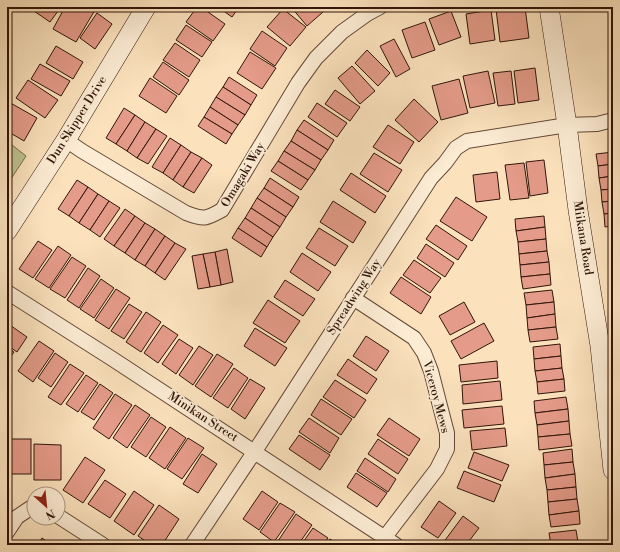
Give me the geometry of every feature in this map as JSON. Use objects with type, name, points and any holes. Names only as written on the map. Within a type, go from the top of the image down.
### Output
[{"type":"street","name":"Dun Skipper Drive","points":[[7,231],[66,140],[145,7]]},
{"type":"street","name":"Omagaki Way","points":[[66,140],[186,213],[205,218],[210,217],[222,210],[298,83],[316,58],[342,32],[367,14],[380,7]]},
{"type":"street","name":"Miikana Road","points":[[549,7],[573,171],[606,345],[613,470]]},
{"type":"street","name":"Spreadwing Way","points":[[192,545],[255,451],[431,178],[456,148],[468,141],[567,125],[597,124],[613,120]]},
{"type":"street","name":"Minikan Street","points":[[7,292],[255,451],[391,541]]},
{"type":"street","name":"Viceroy Mews","points":[[353,298],[414,338],[424,353],[431,371],[447,433],[447,449],[437,469],[391,541]]},
{"type":"street","points":[[7,532],[17,517],[26,511]]},
{"type":"street","points":[[66,521],[103,545]]},
{"type":"green space","points":[[7,141],[26,156],[7,185]]},
{"type":"building","points":[[32,7],[61,7],[50,22],[31,9]]},
{"type":"building","points":[[65,7],[90,7],[95,10],[76,42],[53,29]]},
{"type":"building","points":[[197,7],[201,7],[225,24],[213,41],[186,22]]},
{"type":"building","points":[[218,7],[239,7],[232,17]]},
{"type":"building","points":[[291,7],[319,7],[323,12],[307,26]]},
{"type":"building","points":[[525,7],[529,38],[500,42],[496,9]]},
{"type":"building","points":[[283,9],[306,27],[290,46],[267,27]]},
{"type":"building","points":[[491,10],[495,40],[470,44],[466,14]]},
{"type":"building","points":[[451,11],[461,37],[439,45],[429,19]]},
{"type":"building","points":[[97,13],[112,24],[95,49],[80,38]]},
{"type":"building","points":[[425,22],[435,50],[412,58],[402,30]]},
{"type":"building","points":[[186,25],[212,42],[202,57],[176,40]]},
{"type":"building","points":[[262,31],[287,48],[275,66],[250,49]]},
{"type":"building","points":[[394,39],[410,69],[396,77],[380,46]]},
{"type":"building","points":[[175,43],[200,60],[189,77],[163,60]]},
{"type":"building","points":[[56,46],[83,62],[73,79],[46,63]]},
{"type":"building","points":[[367,50],[390,73],[378,86],[355,63]]},
{"type":"building","points":[[250,52],[276,68],[262,89],[237,73]]},
{"type":"building","points":[[163,62],[189,80],[179,95],[153,77]]},
{"type":"building","points":[[40,64],[70,81],[61,96],[31,79]]},
{"type":"building","points":[[352,66],[375,91],[360,104],[338,78]]},
{"type":"building","points":[[535,68],[539,100],[518,103],[514,71]]},
{"type":"building","points":[[488,71],[495,103],[470,108],[463,76]]},
{"type":"building","points":[[511,71],[515,104],[498,106],[493,73]]},
{"type":"building","points":[[229,77],[257,95],[251,105],[223,87]]},
{"type":"building","points":[[150,78],[177,96],[166,113],[139,96]]},
{"type":"building","points":[[459,79],[468,113],[441,120],[432,86]]},
{"type":"building","points":[[28,80],[58,100],[45,118],[16,98]]},
{"type":"building","points":[[223,87],[251,105],[245,115],[216,97]]},
{"type":"building","points":[[335,90],[360,107],[350,121],[325,104]]},
{"type":"building","points":[[216,97],[245,115],[238,125],[210,107]]},
{"type":"building","points":[[414,99],[438,122],[419,142],[395,120]]},
{"type":"building","points":[[7,101],[37,118],[24,141],[7,131]]},
{"type":"building","points":[[317,103],[347,123],[337,137],[308,117]]},
{"type":"building","points":[[210,107],[238,125],[232,134],[204,117]]},
{"type":"building","points":[[124,108],[135,115],[116,144],[106,138]]},
{"type":"building","points":[[135,115],[145,122],[127,151],[116,144]]},
{"type":"building","points":[[204,117],[232,134],[226,144],[198,126]]},
{"type":"building","points":[[304,120],[334,140],[328,150],[297,130]]},
{"type":"building","points":[[145,122],[156,129],[137,158],[127,151]]},
{"type":"building","points":[[388,125],[414,142],[400,164],[373,147]]},
{"type":"building","points":[[156,129],[167,136],[148,164],[137,158]]},
{"type":"building","points":[[297,130],[328,150],[321,160],[291,141]]},
{"type":"building","points":[[170,138],[181,145],[163,173],[152,167]]},
{"type":"building","points":[[291,141],[321,160],[315,170],[284,151]]},
{"type":"building","points":[[181,145],[191,152],[173,180],[163,173]]},
{"type":"building","points":[[284,151],[315,170],[308,180],[278,161]]},
{"type":"building","points":[[191,152],[202,158],[183,187],[173,180]]},
{"type":"building","points":[[613,152],[613,164],[598,166],[596,154]]},
{"type":"building","points":[[374,153],[402,170],[388,192],[360,174]]},
{"type":"building","points":[[202,158],[212,165],[194,193],[183,187]]},
{"type":"building","points":[[544,160],[548,193],[530,196],[526,162]]},
{"type":"building","points":[[278,161],[308,180],[301,190],[271,171]]},
{"type":"building","points":[[524,163],[529,198],[510,200],[505,165]]},
{"type":"building","points":[[613,164],[613,176],[599,178],[598,166]]},
{"type":"building","points":[[497,172],[500,199],[476,202],[473,175]]},
{"type":"building","points":[[351,173],[386,196],[375,213],[340,190]]},
{"type":"building","points":[[613,176],[613,189],[601,190],[599,178]]},
{"type":"building","points":[[270,178],[299,197],[293,207],[264,188]]},
{"type":"building","points":[[77,180],[88,187],[69,216],[58,209]]},
{"type":"building","points":[[88,187],[98,194],[79,223],[69,216]]},
{"type":"building","points":[[264,188],[293,207],[286,217],[257,198]]},
{"type":"building","points":[[613,189],[613,201],[602,202],[601,190]]},
{"type":"building","points":[[98,194],[109,201],[90,230],[79,223]]},
{"type":"building","points":[[456,197],[487,217],[472,241],[440,221]]},
{"type":"building","points":[[257,198],[286,217],[280,227],[251,208]]},
{"type":"building","points":[[109,201],[120,208],[100,237],[90,230]]},
{"type":"building","points":[[333,201],[366,222],[353,243],[320,222]]},
{"type":"building","points":[[613,201],[613,213],[604,214],[602,202]]},
{"type":"building","points":[[251,208],[280,227],[273,237],[245,218]]},
{"type":"building","points":[[125,209],[135,216],[114,246],[104,239]]},
{"type":"building","points":[[613,213],[613,226],[605,227],[604,214]]},
{"type":"building","points":[[135,216],[145,223],[125,253],[114,246]]},
{"type":"building","points":[[544,216],[545,227],[516,231],[515,219]]},
{"type":"building","points":[[245,218],[273,237],[267,247],[238,228]]},
{"type":"building","points":[[145,223],[155,229],[135,260],[125,253]]},
{"type":"building","points":[[436,225],[467,246],[458,260],[426,239]]},
{"type":"building","points":[[545,227],[546,239],[518,242],[516,231]]},
{"type":"building","points":[[238,228],[267,247],[261,257],[232,238]]},
{"type":"building","points":[[319,228],[348,246],[335,266],[306,248]]},
{"type":"building","points":[[155,229],[165,236],[145,266],[135,260]]},
{"type":"building","points":[[165,236],[175,243],[155,273],[145,266]]},
{"type":"building","points":[[546,239],[547,251],[519,254],[518,242]]},
{"type":"building","points":[[38,241],[52,250],[33,278],[19,269]]},
{"type":"building","points":[[175,243],[186,249],[165,280],[155,273]]},
{"type":"building","points":[[426,244],[454,263],[445,277],[417,258]]},
{"type":"building","points":[[58,246],[71,255],[49,288],[35,279]]},
{"type":"building","points":[[227,249],[233,282],[221,285],[215,252]]},
{"type":"building","points":[[547,251],[549,262],[520,265],[519,254]]},
{"type":"building","points":[[215,252],[221,285],[210,287],[203,254]]},
{"type":"building","points":[[302,253],[331,272],[318,291],[290,272]]},
{"type":"building","points":[[203,254],[210,287],[198,289],[192,256]]},
{"type":"building","points":[[72,257],[86,266],[65,298],[50,289]]},
{"type":"building","points":[[414,260],[441,278],[430,293],[403,275]]},
{"type":"building","points":[[549,262],[550,274],[521,277],[520,265]]},
{"type":"building","points":[[88,268],[100,276],[79,308],[67,300]]},
{"type":"building","points":[[550,274],[551,285],[523,289],[521,277]]},
{"type":"building","points":[[401,277],[431,297],[421,314],[390,293]]},
{"type":"building","points":[[101,279],[114,288],[94,318],[80,309]]},
{"type":"building","points":[[285,280],[315,299],[303,316],[274,297]]},
{"type":"building","points":[[116,289],[130,298],[109,329],[95,320]]},
{"type":"building","points":[[552,290],[554,302],[526,305],[524,293]]},
{"type":"building","points":[[268,300],[300,321],[285,343],[253,323]]},
{"type":"building","points":[[464,302],[475,322],[450,335],[439,316]]},
{"type":"building","points":[[554,302],[555,314],[527,318],[526,305]]},
{"type":"building","points":[[129,304],[142,312],[124,339],[111,331]]},
{"type":"building","points":[[146,312],[161,322],[141,352],[126,342]]},
{"type":"building","points":[[555,314],[556,327],[528,330],[527,318]]},
{"type":"building","points":[[7,323],[27,337],[17,352],[7,345]]},
{"type":"building","points":[[484,323],[494,341],[461,359],[451,341]]},
{"type":"building","points":[[163,325],[178,335],[158,363],[144,353]]},
{"type":"building","points":[[556,327],[558,339],[530,342],[528,330]]},
{"type":"building","points":[[255,328],[287,348],[275,366],[244,346]]},
{"type":"building","points":[[366,336],[389,351],[376,371],[353,356]]},
{"type":"building","points":[[179,339],[193,348],[176,374],[162,364]]},
{"type":"building","points":[[39,341],[54,351],[33,382],[18,371]]},
{"type":"building","points":[[560,344],[561,356],[534,359],[533,347]]},
{"type":"building","points":[[199,346],[213,355],[193,385],[179,375]]},
{"type":"building","points":[[7,348],[14,352],[7,362]]},
{"type":"building","points":[[55,353],[68,362],[51,387],[38,378]]},
{"type":"building","points":[[217,354],[233,364],[211,397],[195,386]]},
{"type":"building","points":[[561,356],[562,368],[535,371],[534,359]]},
{"type":"building","points":[[348,359],[377,379],[367,394],[337,375]]},
{"type":"building","points":[[497,361],[498,378],[461,382],[459,365]]},
{"type":"building","points":[[70,364],[84,373],[61,405],[48,397]]},
{"type":"building","points":[[234,368],[248,378],[228,408],[213,398]]},
{"type":"building","points":[[562,368],[564,379],[537,382],[535,371]]},
{"type":"building","points":[[86,375],[98,383],[78,412],[66,404]]},
{"type":"building","points":[[250,379],[265,388],[245,419],[231,409]]},
{"type":"building","points":[[564,379],[565,391],[538,394],[537,382]]},
{"type":"building","points":[[335,380],[366,400],[354,418],[323,397]]},
{"type":"building","points":[[500,381],[502,400],[463,404],[462,385]]},
{"type":"building","points":[[100,384],[113,393],[94,420],[81,412]]},
{"type":"building","points":[[115,394],[132,405],[109,439],[93,428]]},
{"type":"building","points":[[566,397],[568,409],[535,413],[534,401]]},
{"type":"building","points":[[321,399],[352,419],[341,435],[311,415]]},
{"type":"building","points":[[135,405],[150,415],[127,448],[113,438]]},
{"type":"building","points":[[502,406],[504,424],[464,428],[462,410]]},
{"type":"building","points":[[568,409],[569,421],[537,425],[535,413]]},
{"type":"building","points":[[151,417],[166,427],[146,457],[131,447]]},
{"type":"building","points":[[309,418],[339,438],[330,453],[299,432]]},
{"type":"building","points":[[389,418],[420,439],[409,456],[377,435]]},
{"type":"building","points":[[569,421],[570,434],[538,437],[537,425]]},
{"type":"building","points":[[170,427],[186,438],[165,469],[149,458]]},
{"type":"building","points":[[505,428],[507,446],[472,450],[470,431]]},
{"type":"building","points":[[570,434],[572,446],[539,450],[538,437]]},
{"type":"building","points":[[299,435],[330,455],[320,470],[289,449]]},
{"type":"building","points":[[188,438],[204,448],[182,479],[167,469]]},
{"type":"building","points":[[7,439],[31,439],[31,474],[7,474]]},
{"type":"building","points":[[378,439],[408,459],[398,474],[368,454]]},
{"type":"building","points":[[34,444],[61,445],[61,480],[34,480]]},
{"type":"building","points":[[572,449],[573,462],[544,465],[543,453]]},
{"type":"building","points":[[474,452],[509,465],[502,481],[468,468]]},
{"type":"building","points":[[202,454],[217,464],[198,493],[183,484]]},
{"type":"building","points":[[85,457],[105,470],[83,503],[66,492],[66,486]]},
{"type":"building","points":[[365,458],[396,479],[388,492],[357,471]]},
{"type":"building","points":[[573,462],[575,474],[545,478],[544,465]]},
{"type":"building","points":[[464,471],[501,485],[494,502],[457,488]]},
{"type":"building","points":[[356,473],[387,493],[377,507],[347,487]]},
{"type":"building","points":[[575,474],[576,487],[547,490],[545,478]]},
{"type":"building","points":[[105,480],[126,494],[110,518],[88,504]]},
{"type":"building","points":[[576,487],[577,499],[548,502],[547,490]]},
{"type":"building","points":[[134,491],[154,505],[134,535],[114,521]]},
{"type":"building","points":[[262,491],[278,502],[259,530],[243,519]]},
{"type":"building","points":[[577,499],[579,511],[549,515],[548,502]]},
{"type":"building","points":[[439,501],[456,513],[438,538],[421,527]]},
{"type":"building","points":[[280,503],[295,512],[274,542],[260,532]]},
{"type":"building","points":[[159,505],[179,519],[162,545],[151,545],[138,536]]},
{"type":"building","points":[[579,511],[580,524],[551,527],[549,515]]},
{"type":"building","points":[[296,514],[312,525],[298,545],[283,545],[278,541]]},
{"type":"building","points":[[463,516],[479,528],[466,545],[446,545],[443,543]]},
{"type":"building","points":[[313,528],[328,538],[323,545],[301,545]]},
{"type":"building","points":[[576,530],[578,542],[551,545],[549,533]]},
{"type":"building","points":[[42,538],[52,545],[38,545]]},
{"type":"building","points":[[330,539],[339,545],[326,545]]},
{"type":"building","points":[[578,542],[578,545],[551,545]]}]
